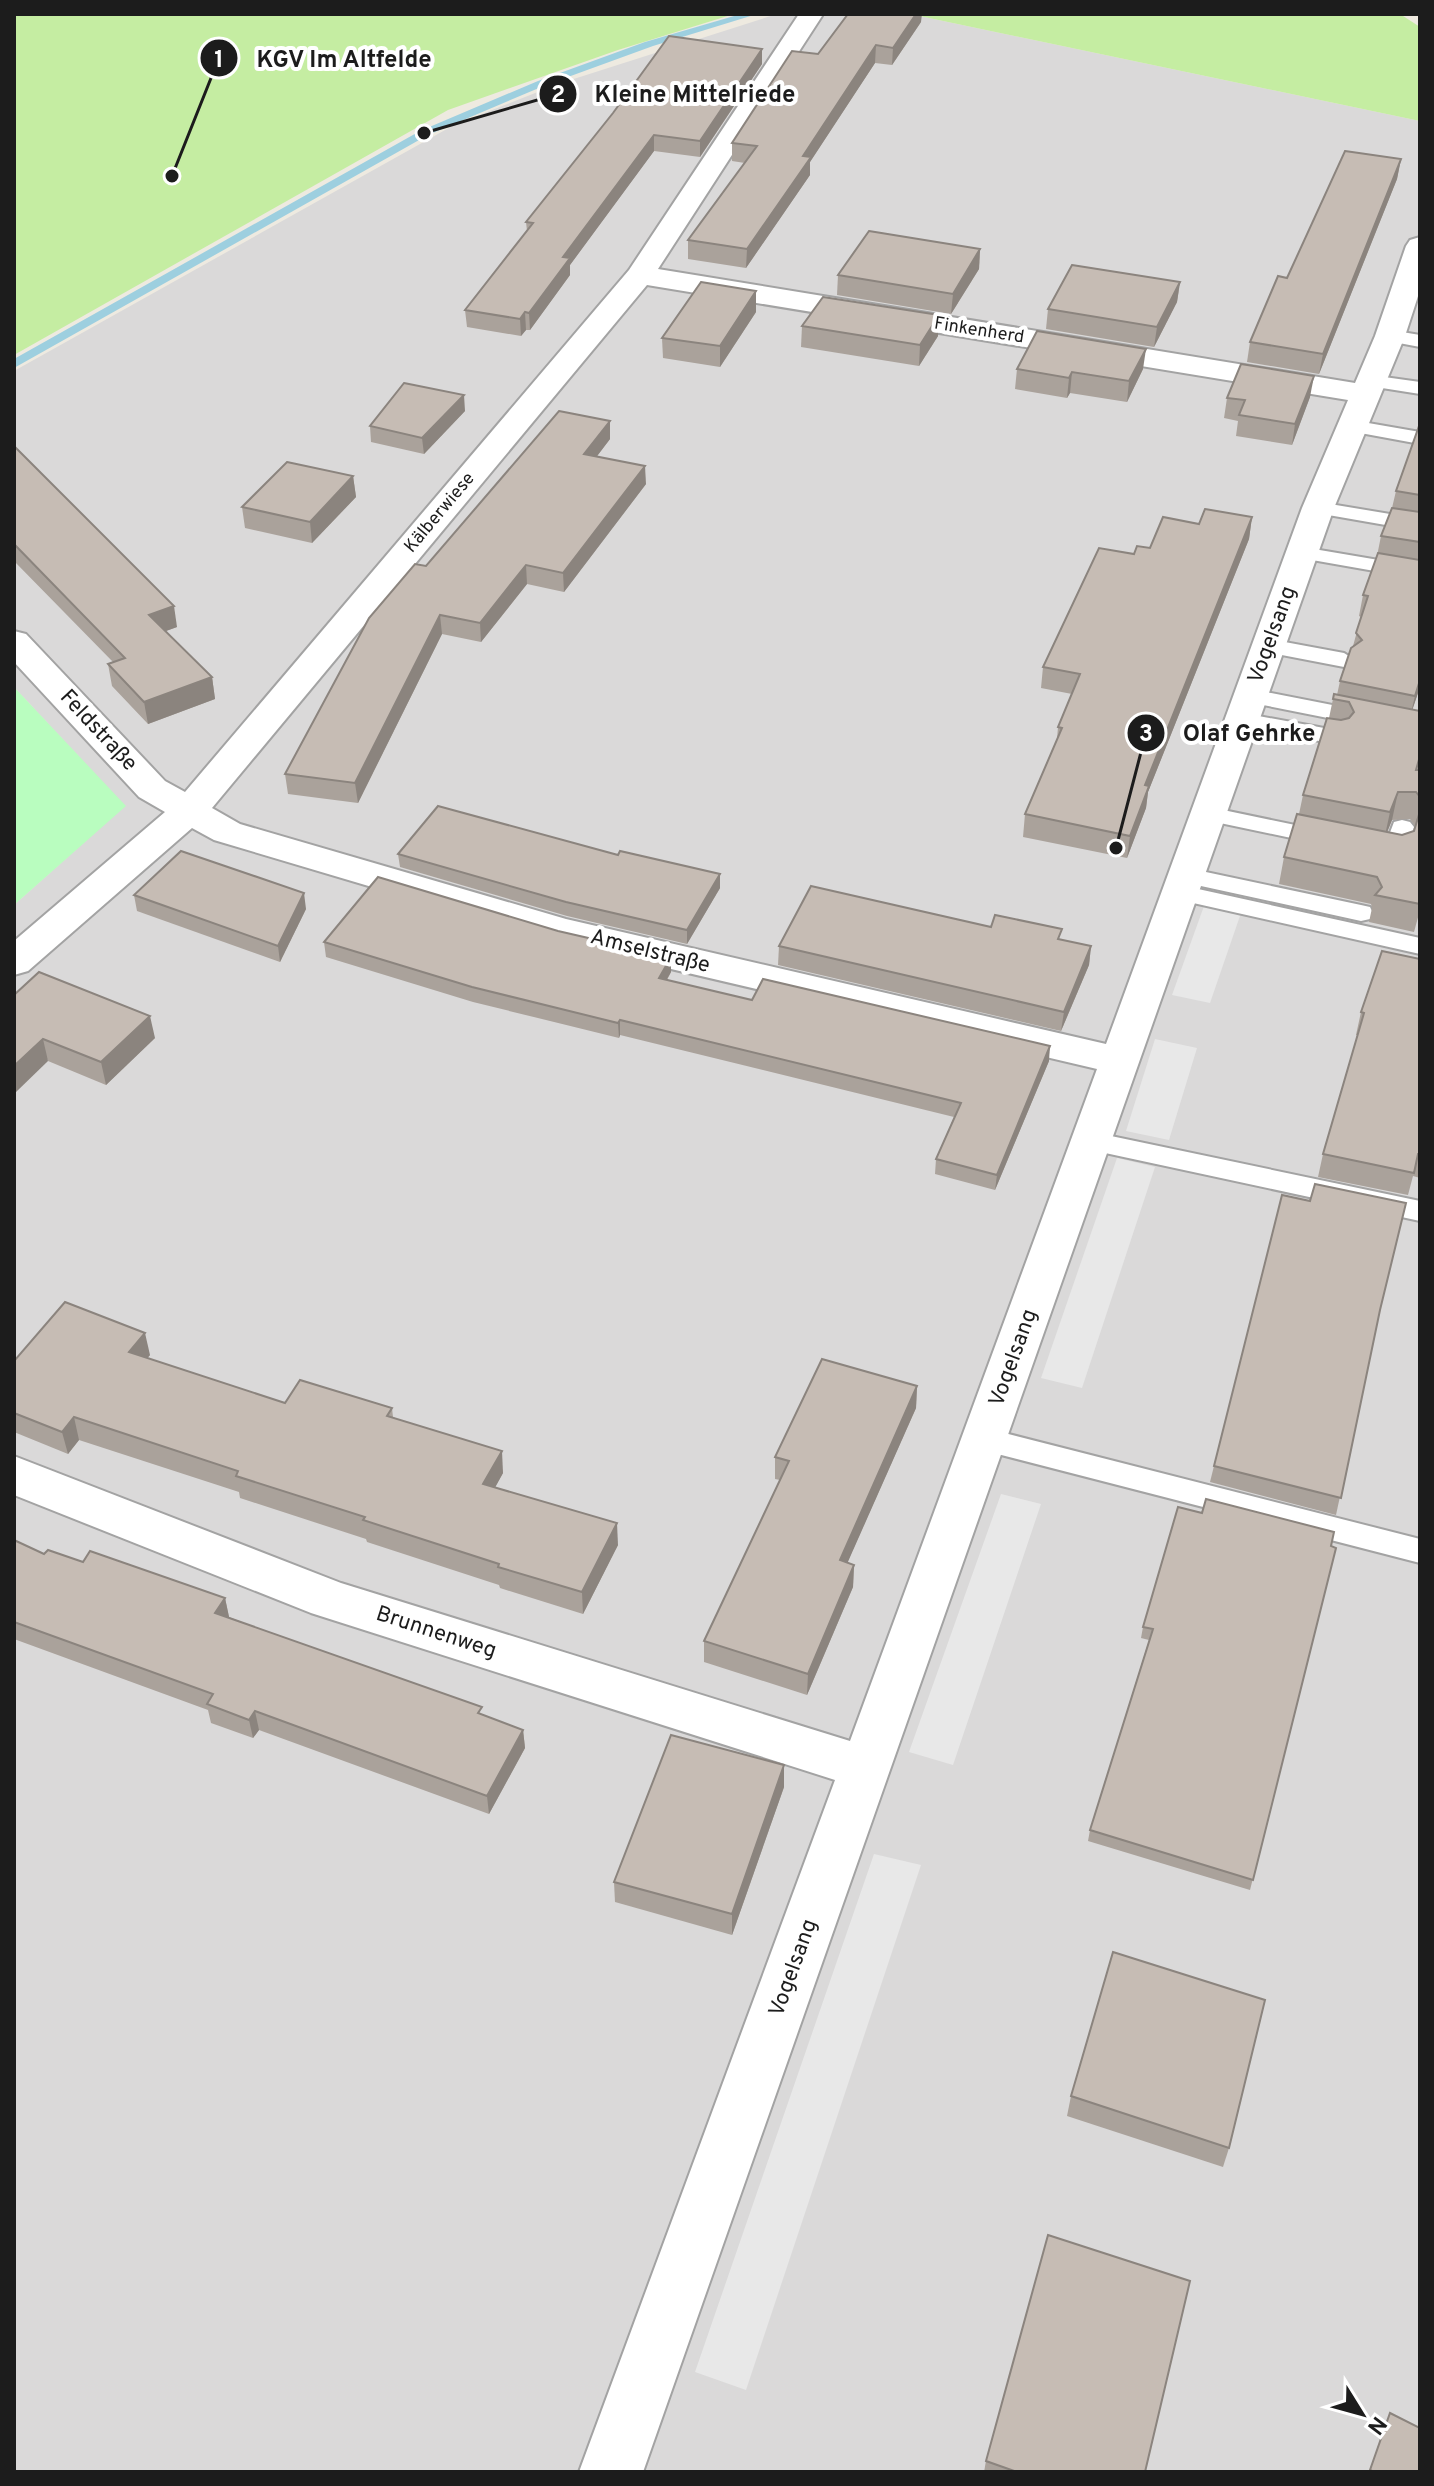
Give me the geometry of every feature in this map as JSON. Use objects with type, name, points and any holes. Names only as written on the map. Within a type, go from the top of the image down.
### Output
[{"type":"street","name":"Kälberwiese","points":[[14,962],[188,812],[640,275],[810,16]]},
{"type":"street","name":"Vogelsang","points":[[611,2472],[1318,508],[1367,387],[1405,339],[1420,246]]},
{"type":"street","name":"Finkenherd","points":[[640,275],[1367,387]]},
{"type":"street","name":"Feldstraße","points":[[14,641],[152,789],[188,812]]},
{"type":"street","name":"Amselstraße","points":[[188,812],[227,832],[560,930],[1120,1061]]},
{"type":"street","name":"Brunnenweg","points":[[14,1475],[329,1599],[866,1768]]},
{"type":"lane","points":[[1367,387],[1420,388]]},
{"type":"lane","points":[[1351,426],[1420,438]]},
{"type":"lane","points":[[1318,508],[1420,525]]},
{"type":"lane","points":[[1302,553],[1420,573]]},
{"type":"lane","points":[[1269,646],[1344,660]]},
{"type":"lane","points":[[1246,708],[1391,724]]},
{"type":"lane","points":[[1246,708],[1335,737]]},
{"type":"lane","points":[[1209,814],[1396,852],[1402,827]]},
{"type":"lane","points":[[1183,884],[1361,913]]},
{"type":"lane","points":[[1183,884],[1420,946]]},
{"type":"lane","points":[[1092,1141],[1420,1211]]},
{"type":"lane","points":[[985,1440],[1420,1551]]},
{"type":"shaded area","points":[[777,14],[910,14],[1420,121],[1420,2472],[14,2472],[14,905],[125,806],[14,687],[14,371],[454,125],[558,84]]},
{"type":"shaded area","points":[[1204,906],[1241,913],[1210,1003],[1172,995]]},
{"type":"shaded area","points":[[1155,1039],[1197,1048],[1169,1140],[1126,1131]]},
{"type":"shaded area","points":[[1117,1158],[1155,1167],[1082,1388],[1041,1378]]},
{"type":"shaded area","points":[[1001,1494],[1041,1504],[953,1765],[909,1752]]},
{"type":"shaded area","points":[[874,1854],[921,1865],[746,2390],[695,2372]]},
{"type":"green space","points":[[14,14],[734,14],[618,50],[448,110],[14,355]]},
{"type":"green space","points":[[910,14],[1400,14],[1420,27],[1420,121]]},
{"type":"green space","points":[[14,687],[126,806],[14,905]]},
{"type":"building","points":[[848,14],[916,14],[893,48],[876,45],[803,156],[811,157],[747,249],[688,240],[757,146],[732,143],[792,51],[818,54]]},
{"type":"building","points":[[669,36],[762,49],[700,141],[654,135],[563,257],[570,258],[529,313],[525,312],[520,319],[465,310],[533,223],[526,222],[613,113]]},
{"type":"building","points":[[1345,151],[1401,159],[1323,354],[1250,342],[1278,276],[1287,278]]},
{"type":"building","points":[[869,231],[980,249],[953,294],[838,275]]},
{"type":"building","points":[[1072,265],[1180,282],[1157,327],[1048,309]]},
{"type":"building","points":[[701,282],[756,291],[720,346],[662,338]]},
{"type":"building","points":[[823,297],[939,315],[920,345],[802,326]]},
{"type":"building","points":[[1037,331],[1146,349],[1129,381],[1072,372],[1069,378],[1017,369]]},
{"type":"building","points":[[1241,364],[1314,376],[1295,424],[1239,415],[1245,400],[1227,398]]},
{"type":"building","points":[[404,383],[464,395],[422,438],[370,426]]},
{"type":"building","points":[[559,411],[610,421],[584,454],[645,466],[563,573],[526,565],[480,623],[440,615],[355,783],[285,774],[369,618],[415,564],[426,566]]},
{"type":"building","points":[[1420,426],[1420,495],[1396,491]]},
{"type":"building","points":[[14,446],[174,606],[149,615],[212,677],[144,702],[108,664],[125,658],[14,544]]},
{"type":"building","points":[[287,462],[353,476],[310,522],[242,507]]},
{"type":"building","points":[[1392,508],[1420,512],[1420,542],[1381,536]]},
{"type":"building","points":[[1205,509],[1252,517],[1145,785],[1149,786],[1130,836],[1025,814],[1062,728],[1058,727],[1080,674],[1043,667],[1099,548],[1134,554],[1137,546],[1150,548],[1163,517],[1199,524]]},
{"type":"building","points":[[1378,553],[1420,560],[1420,680],[1415,696],[1340,681],[1351,648],[1362,640],[1356,633],[1368,596],[1363,595]]},
{"type":"building","points":[[1334,694],[1420,711],[1420,756],[1416,770],[1420,770],[1420,797],[1416,792],[1398,792],[1390,812],[1303,795],[1327,718],[1341,720],[1349,718],[1354,712],[1349,702],[1333,699]]},
{"type":"building","points":[[438,806],[618,855],[620,851],[720,874],[687,930],[566,902],[398,854]]},
{"type":"building","points":[[1420,811],[1420,904],[1375,895],[1382,887],[1377,877],[1284,857],[1297,814],[1402,835],[1414,831]]},
{"type":"building","points":[[181,851],[304,893],[278,946],[134,895]]},
{"type":"building","points":[[378,877],[558,931],[671,957],[659,978],[752,1000],[763,979],[1050,1046],[997,1175],[936,1159],[961,1103],[472,987],[324,942]]},
{"type":"building","points":[[811,886],[991,927],[995,915],[1062,929],[1058,939],[1091,946],[1064,1012],[779,946]]},
{"type":"building","points":[[1382,951],[1420,959],[1420,1154],[1414,1173],[1323,1154],[1364,1013],[1361,1012]]},
{"type":"building","points":[[39,972],[150,1016],[101,1062],[43,1039],[14,1066],[14,995]]},
{"type":"building","points":[[1315,1184],[1406,1203],[1341,1498],[1214,1466],[1282,1195],[1310,1201]]},
{"type":"building","points":[[65,1302],[145,1333],[129,1352],[285,1403],[300,1380],[392,1408],[387,1416],[502,1451],[483,1484],[617,1523],[582,1592],[498,1567],[499,1564],[363,1520],[365,1517],[236,1476],[238,1471],[74,1417],[62,1432],[14,1413],[14,1361]]},
{"type":"building","points":[[822,1359],[917,1386],[840,1560],[854,1565],[808,1674],[704,1641],[789,1461],[775,1457]]},
{"type":"building","points":[[1206,1499],[1334,1532],[1331,1546],[1336,1548],[1253,1880],[1090,1830],[1153,1629],[1143,1627],[1178,1507],[1202,1513]]},
{"type":"building","points":[[14,1540],[44,1554],[48,1550],[83,1562],[90,1551],[225,1598],[215,1613],[482,1707],[478,1713],[523,1730],[487,1796],[255,1711],[249,1720],[207,1704],[213,1694],[14,1622]]},
{"type":"building","points":[[671,1735],[784,1765],[732,1914],[614,1882]]},
{"type":"building","points":[[1113,1952],[1265,2000],[1229,2148],[1071,2096]]},
{"type":"building","points":[[1048,2235],[1190,2281],[1145,2472],[1017,2472],[986,2461]]},
{"type":"building","points":[[1390,2413],[1420,2428],[1420,2472],[1370,2470]]},
{"type":"waterway","points":[[14,364],[424,133],[542,83],[649,44],[752,14]]},
{"type":"place","name":"Kleine Mittelriede","points":[[424,133]]},
{"type":"place","name":"KGV Im Altfelde","points":[[172,176]]},
{"type":"place","name":"Olaf Gehrke","points":[[1116,848]]}]
